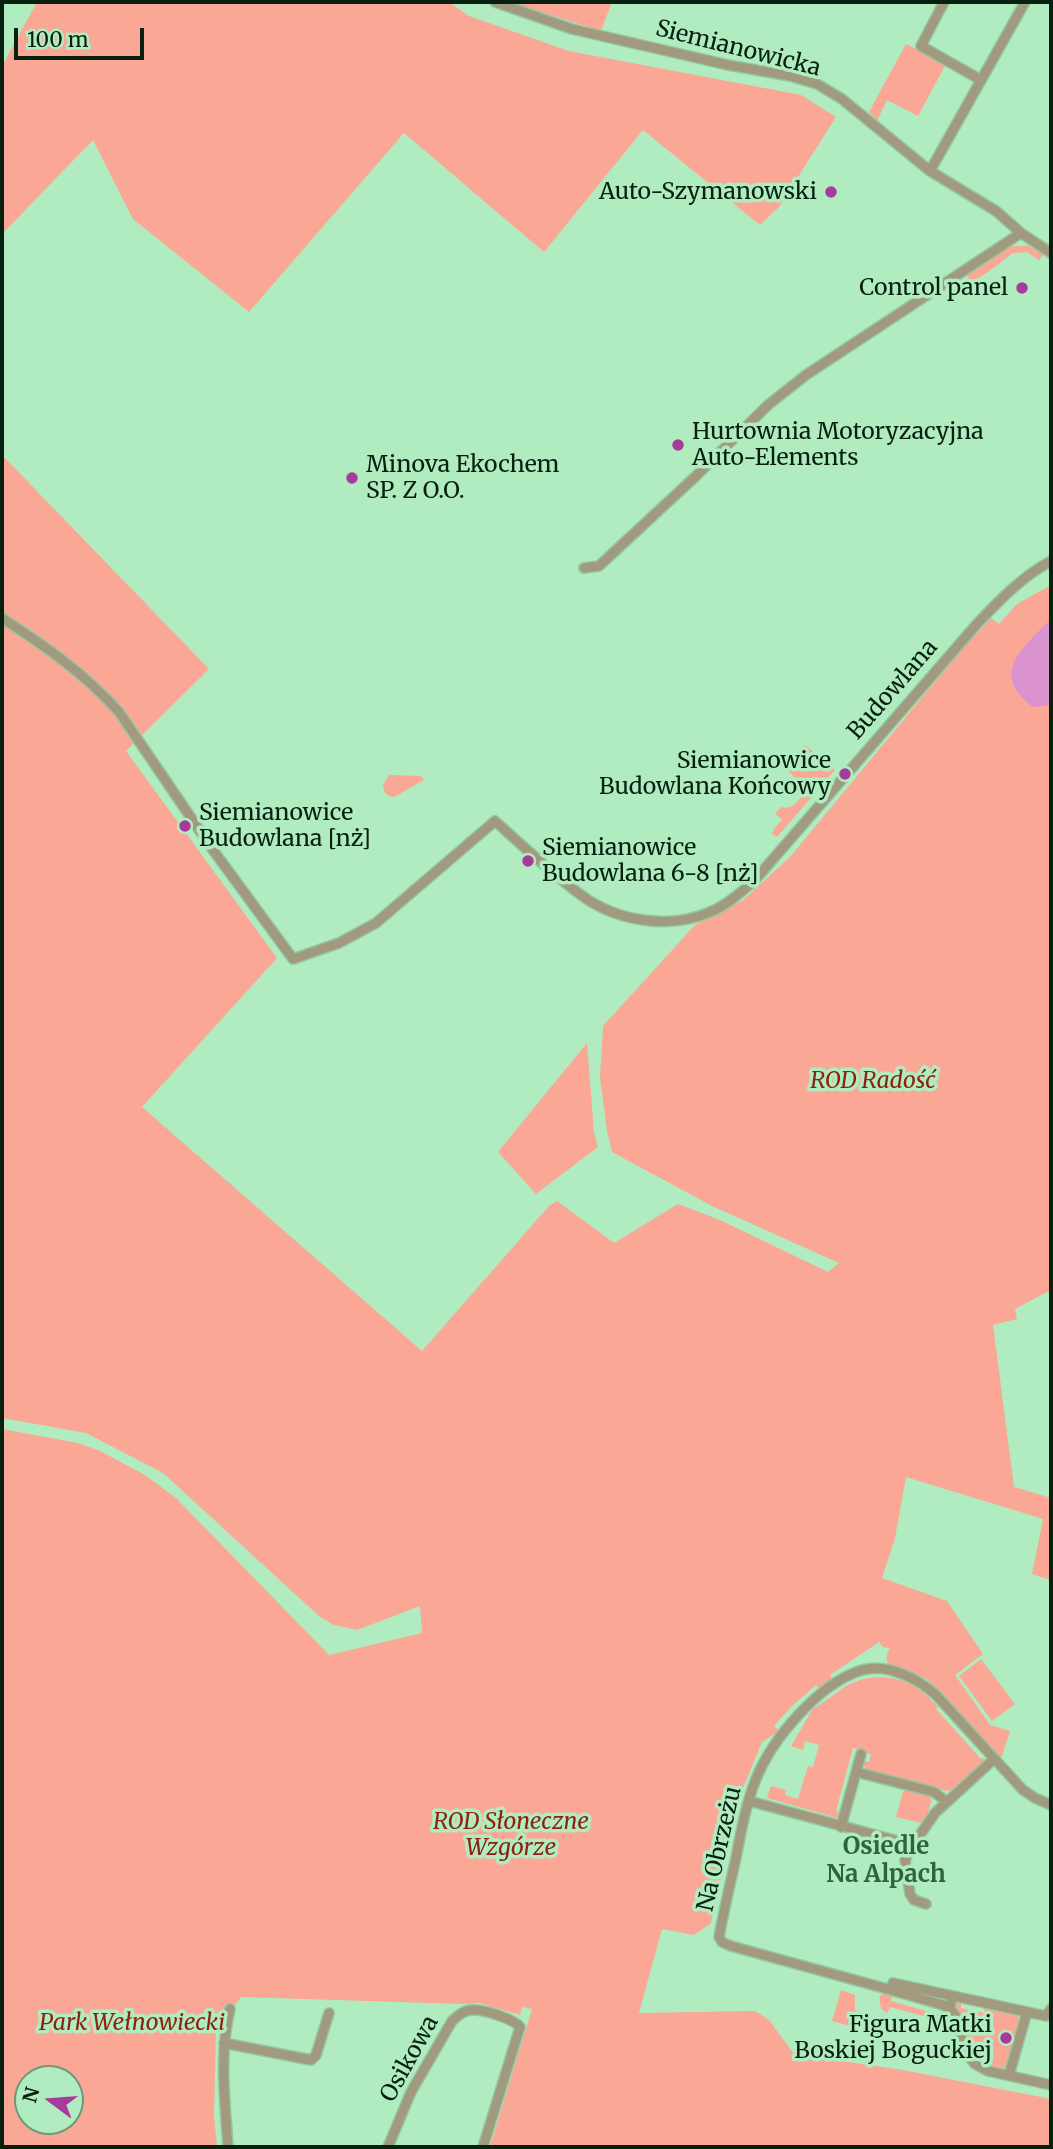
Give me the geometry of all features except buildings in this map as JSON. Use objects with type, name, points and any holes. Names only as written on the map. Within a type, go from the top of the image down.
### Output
[{"type":"street","name":"Siemianowicka","points":[[495,2],[572,29],[817,84],[842,99],[930,171],[996,211],[1021,233],[1050,251]]},
{"type":"street","points":[[944,2],[921,46],[981,80]]},
{"type":"street","points":[[930,171],[1025,2]]},
{"type":"street","points":[[584,568],[599,566],[768,405],[828,361],[1021,233]]},
{"type":"street","name":"Budowlana","points":[[2,618],[65,660],[119,712],[213,850],[293,959],[339,943],[376,923],[495,821],[581,895],[614,914],[673,922],[708,913],[731,900],[754,881],[1007,592],[1051,561]]},
{"type":"street","name":"Na Obrzeżu","points":[[891,1990],[720,1941],[749,1801],[764,1762],[783,1731],[817,1698],[842,1680],[862,1670],[889,1671],[924,1684],[1023,1790],[1051,1805]]},
{"type":"street","points":[[841,1827],[861,1754]]},
{"type":"street","points":[[926,1904],[914,1900],[910,1894],[905,1860],[935,1812],[995,1759]]},
{"type":"street","points":[[856,1772],[934,1793],[947,1802]]},
{"type":"street","points":[[749,1801],[913,1845]]},
{"type":"street","points":[[1050,2014],[1027,2012],[893,1983],[891,1990],[950,2009],[955,2015],[968,2057],[981,2068],[1051,2085]]},
{"type":"street","points":[[950,2009],[952,1996]]},
{"type":"street","points":[[228,2147],[223,2065],[230,2009]]},
{"type":"street","name":"Osikowa","points":[[388,2147],[411,2092],[452,2021],[458,2014],[471,2010],[516,2022],[520,2027],[483,2147]]},
{"type":"street","points":[[1009,2075],[1027,2012]]},
{"type":"street","points":[[224,2043],[312,2060],[316,2055],[328,2013]]},
{"type":"green space","points":[[37,2],[449,2],[469,16],[569,51],[801,95],[836,117],[779,207],[760,225],[643,130],[544,252],[404,133],[249,312],[133,219],[93,140],[2,234],[2,66]]},
{"type":"green space","points":[[510,2],[612,2],[601,31]]},
{"type":"green space","points":[[906,44],[946,64],[918,116],[887,100],[877,121],[869,112]]},
{"type":"green space","points":[[1014,246],[1028,246],[1044,254],[1039,260],[1027,252],[1013,253],[970,283],[967,275]]},
{"type":"green space","points":[[2,455],[209,669],[126,751],[277,958],[142,1107],[422,1351],[549,1206],[557,1201],[614,1243],[678,1204],[720,1220],[828,1272],[839,1263],[712,1206],[612,1152],[600,1077],[603,1026],[695,925],[743,900],[790,857],[963,648],[991,618],[999,624],[1017,604],[1051,585],[1051,1292],[1015,1309],[1017,1319],[993,1325],[1014,1487],[1051,1498],[1051,1580],[1032,1574],[1043,1519],[906,1477],[895,1538],[882,1578],[947,1601],[983,1654],[955,1675],[990,1725],[1010,1731],[1001,1759],[927,1679],[890,1666],[887,1657],[890,1648],[883,1647],[879,1642],[830,1675],[833,1681],[821,1690],[816,1685],[774,1726],[779,1731],[762,1742],[734,1816],[711,1923],[694,1935],[662,1929],[639,2013],[755,2011],[769,2020],[794,2054],[903,2070],[1051,2099],[1051,2147],[490,2147],[532,2009],[522,2007],[520,2015],[479,2003],[241,1997],[216,2030],[214,2115],[217,2147],[2,2147],[2,1429],[78,1443],[100,1451],[145,1475],[176,1498],[329,1655],[422,1633],[420,1606],[357,1630],[334,1625],[320,1617],[163,1473],[86,1433],[2,1418]]},
{"type":"green space","points":[[805,745],[835,770],[777,837],[772,834],[782,819],[775,814],[781,807],[793,805],[807,789],[786,769]]},
{"type":"green space","points":[[389,775],[421,776],[424,780],[394,797],[387,795],[383,787]]},
{"type":"green space","points":[[587,1043],[594,1132],[598,1147],[536,1194],[498,1152]]},
{"type":"green space","points":[[981,1659],[1015,1704],[992,1721],[959,1676]]},
{"type":"green space","points":[[880,1677],[905,1682],[925,1694],[980,1758],[985,1759],[983,1764],[955,1789],[947,1791],[869,1772],[863,1761],[869,1762],[871,1754],[853,1748],[836,1811],[841,1813],[838,1818],[767,1798],[771,1786],[786,1790],[785,1795],[798,1799],[808,1766],[813,1767],[819,1745],[805,1741],[803,1750],[791,1746],[812,1710],[846,1686],[862,1679]]},
{"type":"green space","points":[[907,1789],[927,1794],[932,1799],[926,1819],[922,1823],[896,1817],[903,1792]]},
{"type":"green space","points":[[841,1990],[855,1995],[855,2027],[832,2021]]},
{"type":"green space","points":[[885,1993],[892,1995],[891,2001],[940,2015],[942,2009],[945,2010],[951,2017],[954,2028],[950,2030],[937,2027],[938,2020],[890,2007],[887,2013],[880,2004],[880,1996]]},
{"type":"green space","points":[[959,2002],[961,2008],[984,2013],[985,2007],[1018,2015],[1019,2021],[1008,2063],[1004,2068],[982,2063],[975,2056],[965,2038],[956,2005]]},
{"type":"shaded area","points":[[1051,619],[1051,705],[1033,707],[1020,695],[1013,683],[1012,672],[1022,650]]},
{"type":"place","name":"Auto-Szymanowski","points":[[831,192]]},
{"type":"place","name":"Control panel","points":[[1022,288]]},
{"type":"place","name":"Hurtownia Motoryzacyjna Auto-Elements","points":[[678,445]]},
{"type":"place","name":"Minova Ekochem SP. Z O.O.","points":[[352,478]]},
{"type":"place","name":"Siemianowice Budowlana Końcowy","points":[[845,774]]},
{"type":"place","name":"Siemianowice Budowlana [nż]","points":[[185,826]]},
{"type":"place","name":"Siemianowice Budowlana 6-8 [nż]","points":[[528,861]]},
{"type":"place","name":"Figura Matki Boskiej Boguckiej","points":[[1006,2038]]},
{"type":"district","name":"Osiedle Na Alpach","points":[[886,1861]]},
{"type":"park label","name":"ROD Radość","points":[[873,1081]]},
{"type":"park label","name":"ROD Słoneczne Wzgórze","points":[[511,1835]]},
{"type":"park label","name":"Park Wełnowiecki","points":[[132,2023]]}]
